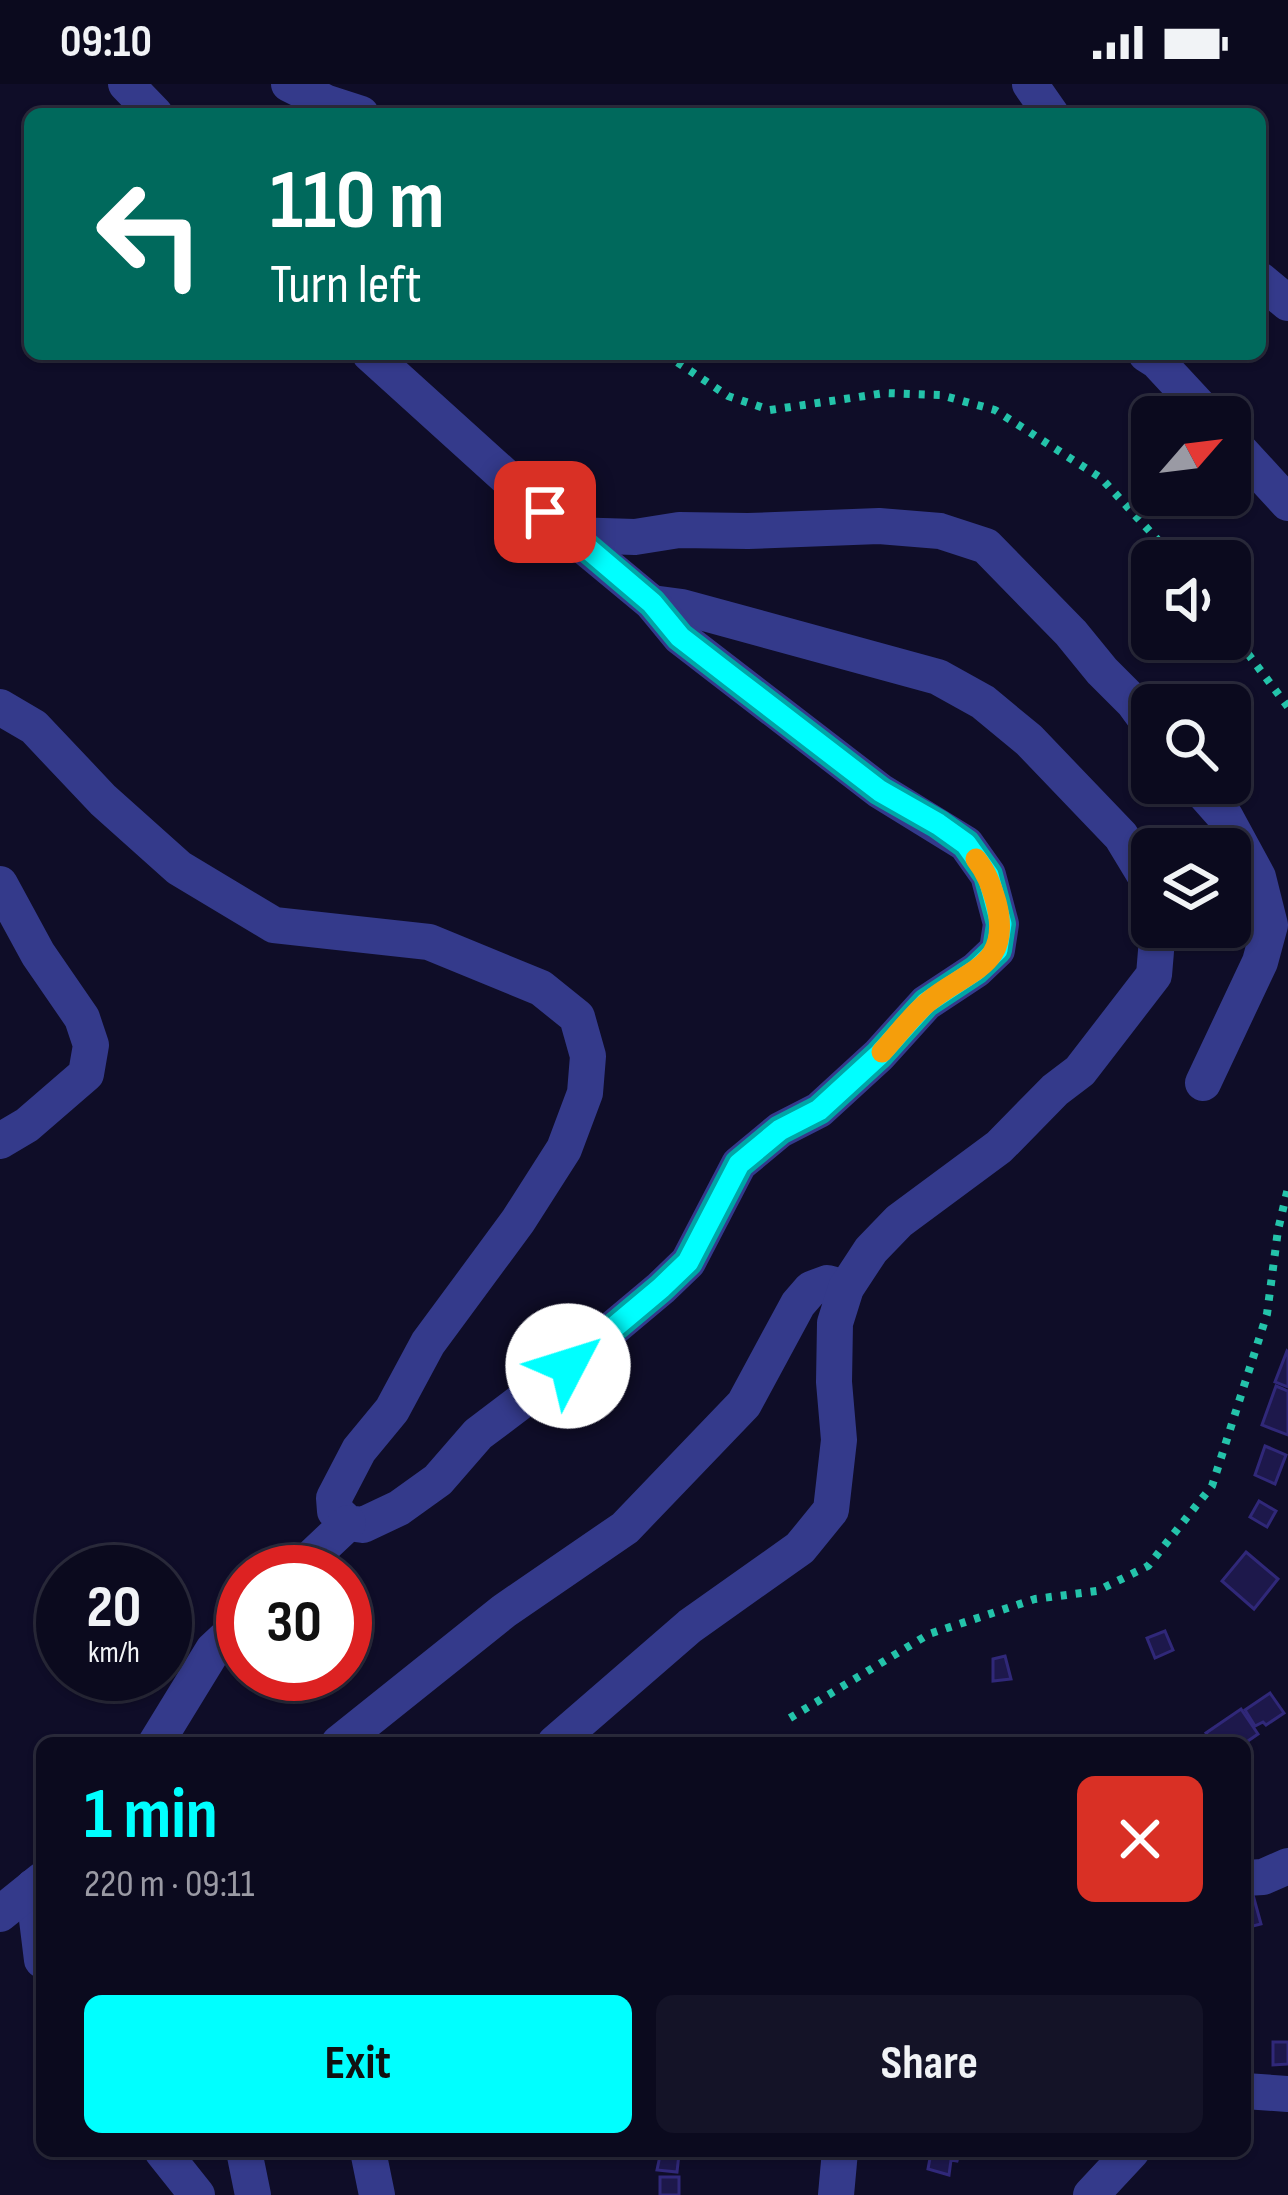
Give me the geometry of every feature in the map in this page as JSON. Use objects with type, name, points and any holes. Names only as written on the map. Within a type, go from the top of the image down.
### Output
[{"type":"street","points":[[126,84],[149,108]]},
{"type":"street","points":[[289,84],[343,108]]},
{"type":"street","points":[[0,706],[34,727],[179,868],[274,925],[429,943],[541,988],[577,1017],[587,1056],[585,1093],[564,1149],[518,1221],[428,1343],[392,1410],[359,1450],[334,1498],[335,1510],[348,1523],[363,1526],[438,1480],[478,1434],[661,1288],[688,1262],[739,1164],[780,1130],[819,1110],[926,1003],[976,970],[997,950],[1001,924],[988,875],[966,844],[880,791],[680,637],[652,603],[377,360]]},
{"type":"street","points":[[1155,360],[1190,396]]},
{"type":"street","points":[[1251,463],[1288,503]]},
{"type":"street","points":[[570,535],[634,537],[679,530],[879,526],[940,530],[986,546],[1131,700]]},
{"type":"street","points":[[652,603],[938,677],[983,702],[1029,740],[1131,852]]},
{"type":"street","points":[[1203,1083],[1260,962],[1270,925],[1258,877],[1214,804]]},
{"type":"street","points":[[0,884],[38,953],[82,1018],[91,1046],[86,1074],[27,1125],[0,1141]]},
{"type":"street","points":[[563,1737],[690,1627],[800,1548],[831,1510],[839,1440],[835,1323],[846,1288],[871,1250],[899,1221],[999,1147],[1080,1071],[1154,975],[1156,948]]},
{"type":"street","points":[[346,1737],[504,1611],[625,1528],[745,1404],[798,1304],[811,1289],[826,1283],[846,1288]]},
{"type":"street","points":[[325,1545],[348,1523]]},
{"type":"street","points":[[160,1737],[216,1647]]},
{"type":"street","points":[[1251,1878],[1288,1866]]},
{"type":"street","points":[[0,1914],[36,1885]]},
{"type":"street","points":[[1251,2091],[1288,2094]]},
{"type":"street","points":[[167,2157],[197,2195]]},
{"type":"street","points":[[245,2157],[254,2195]]},
{"type":"street","points":[[369,2157],[377,2195]]},
{"type":"street","points":[[836,2195],[839,2157]]},
{"type":"street","points":[[1091,2195],[1126,2157]]},
{"type":"path","points":[[674,360],[728,396],[770,410],[885,393],[941,395],[995,410],[1101,478],[1158,540]]},
{"type":"path","points":[[1251,658],[1288,707]]},
{"type":"path","points":[[790,1718],[929,1634],[1035,1599],[1097,1591],[1148,1566],[1212,1486],[1267,1314],[1288,1188]]},
{"type":"building","points":[[1288,1352],[1288,1387],[1275,1382]]},
{"type":"building","points":[[1276,1386],[1288,1391],[1288,1435],[1262,1425]]},
{"type":"building","points":[[1265,1446],[1286,1455],[1275,1484],[1255,1475]]},
{"type":"building","points":[[1259,1501],[1276,1511],[1267,1527],[1250,1517]]},
{"type":"building","points":[[1246,1552],[1278,1579],[1254,1609],[1222,1581]]},
{"type":"building","points":[[1165,1631],[1173,1650],[1155,1658],[1147,1638]]},
{"type":"building","points":[[1005,1656],[1011,1679],[993,1681],[993,1659]]},
{"type":"building","points":[[1270,1693],[1284,1713],[1255,1726],[1245,1710]]},
{"type":"building","points":[[1241,1709],[1258,1734],[1251,1739],[1209,1737],[1206,1733]]},
{"type":"building","points":[[1251,1888],[1261,1924],[1251,1926]]},
{"type":"building","points":[[1273,2042],[1288,2042],[1288,2064],[1273,2065]]},
{"type":"building","points":[[660,2157],[679,2157],[677,2172],[657,2170]]},
{"type":"building","points":[[930,2157],[958,2157],[951,2160],[949,2175],[928,2169]]},
{"type":"building","points":[[660,2177],[679,2177],[679,2195],[660,2195]]},
{"type":"slow traffic","points":[[882,1052],[926,1003],[997,950],[1001,924],[988,875],[976,859]]},
{"type":"route","points":[[545,512],[652,603],[680,637],[880,791],[966,844],[988,875],[1001,924],[997,950],[976,970],[926,1003],[819,1110],[780,1130],[739,1164],[688,1262],[568,1366]]}]
